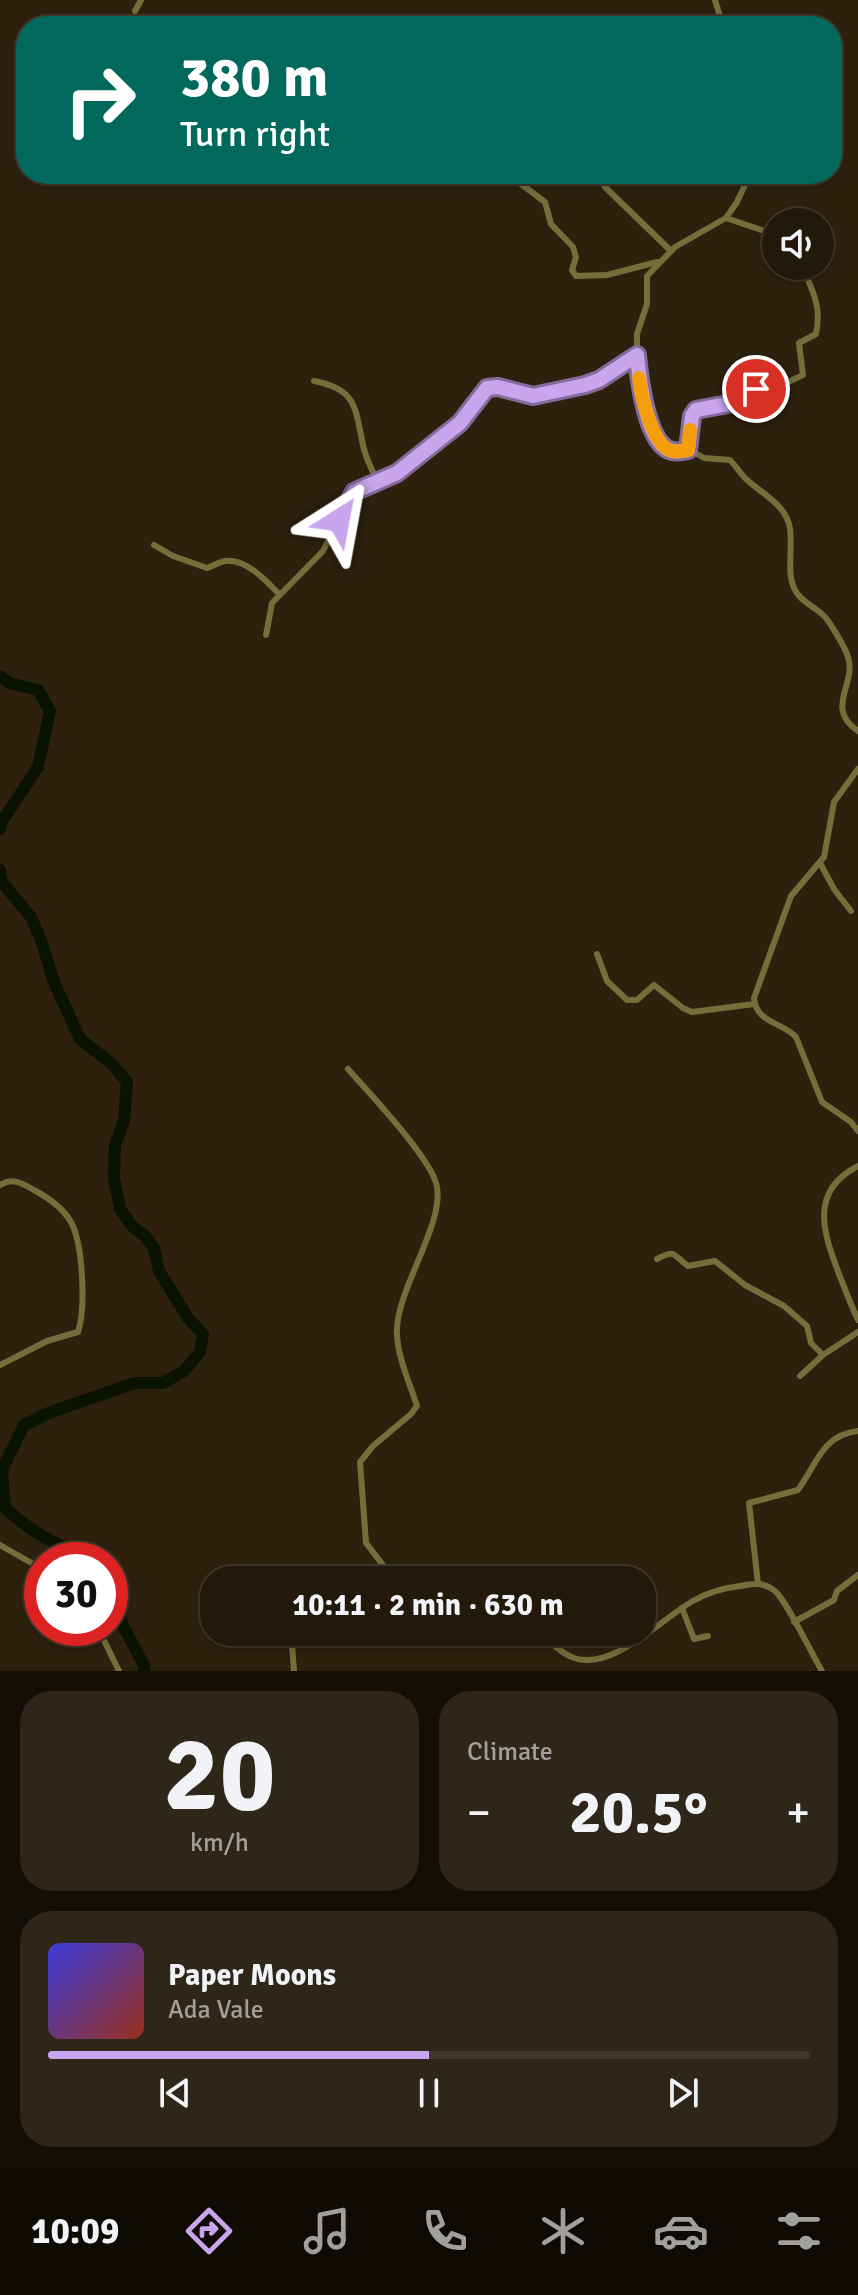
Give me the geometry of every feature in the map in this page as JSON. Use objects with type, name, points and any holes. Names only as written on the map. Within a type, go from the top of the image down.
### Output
[{"type":"street","points":[[135,11],[141,0]]},
{"type":"street","points":[[521,184],[545,202],[551,224],[573,247],[576,257],[573,272],[576,276],[607,275],[659,261]]},
{"type":"street","points":[[604,184],[671,251]]},
{"type":"street","points":[[745,184],[726,218],[671,251],[646,278],[647,304],[637,334],[641,393],[657,437],[668,450],[688,450],[704,458],[730,460],[787,517],[794,588],[829,621],[848,657],[843,713],[847,723],[858,731]]},
{"type":"street","points":[[726,218],[762,230]]},
{"type":"street","points":[[688,450],[692,416],[696,410],[728,404],[751,390],[786,383],[803,375],[799,343],[805,337],[815,336],[819,315],[818,301],[809,280]]},
{"type":"street","points":[[266,635],[270,609],[279,594],[323,551],[352,494],[397,473],[456,426],[487,388],[498,387],[533,396],[585,385],[599,380],[637,355]]},
{"type":"street","points":[[314,381],[337,387],[351,402],[358,415],[365,455],[377,481]]},
{"type":"street","points":[[154,545],[207,568],[223,561],[244,565],[258,573],[279,594]]},
{"type":"street","points":[[858,769],[834,802],[826,850],[820,863],[791,896],[756,990],[754,1004],[763,1017],[793,1033],[822,1102],[851,1122],[858,1131]]},
{"type":"street","points":[[820,863],[851,911]]},
{"type":"street","points":[[597,954],[607,981],[627,1000],[637,1000],[654,985],[692,1012],[754,1004]]},
{"type":"street","points":[[348,1069],[413,1146],[437,1185],[434,1215],[397,1327],[400,1351],[417,1406],[362,1457],[359,1466],[366,1543],[384,1566]]},
{"type":"street","points":[[858,1166],[837,1181],[825,1203],[823,1218],[827,1242],[858,1320]]},
{"type":"street","points":[[0,1185],[14,1180],[23,1184],[52,1202],[71,1222],[77,1238],[82,1291],[78,1332],[47,1341],[0,1365]]},
{"type":"street","points":[[657,1259],[675,1253],[688,1266],[715,1261],[745,1285],[796,1315],[807,1326],[811,1343],[823,1355]]},
{"type":"street","points":[[800,1376],[823,1355],[858,1332]]},
{"type":"street","points":[[758,1584],[749,1503],[798,1490],[830,1442],[840,1434],[858,1431]]},
{"type":"street","points":[[0,1545],[24,1559]]},
{"type":"street","points":[[794,1622],[834,1600],[837,1591],[858,1575]]},
{"type":"street","points":[[656,1626],[720,1589],[758,1584],[778,1594],[822,1671]]},
{"type":"street","points":[[682,1608],[694,1639],[708,1636]]},
{"type":"street","points":[[107,1646],[119,1671]]},
{"type":"street","points":[[292,1646],[294,1671]]},
{"type":"street","points":[[556,1646],[575,1658],[597,1660],[626,1646]]},
{"type":"waterway","points":[[0,676],[9,683],[38,690],[50,711],[38,767],[0,829]]},
{"type":"waterway","points":[[0,870],[2,882],[31,917],[54,982],[80,1039],[111,1063],[127,1082],[124,1121],[115,1145],[114,1178],[120,1209],[154,1248],[159,1271],[188,1318],[203,1334],[200,1352],[184,1371],[163,1383],[135,1383],[51,1412],[24,1425],[2,1470],[5,1508],[24,1524],[55,1542]]},
{"type":"waterway","points":[[128,1635],[144,1665],[144,1671]]},
{"type":"slow traffic","points":[[639,378],[644,403],[664,447],[673,452],[688,450],[690,430]]},
{"type":"route","points":[[339,520],[354,492],[397,473],[460,423],[487,388],[542,395],[592,383],[637,355],[644,403],[657,437],[664,447],[673,452],[688,450],[692,416],[696,410],[728,404],[756,389]]}]
